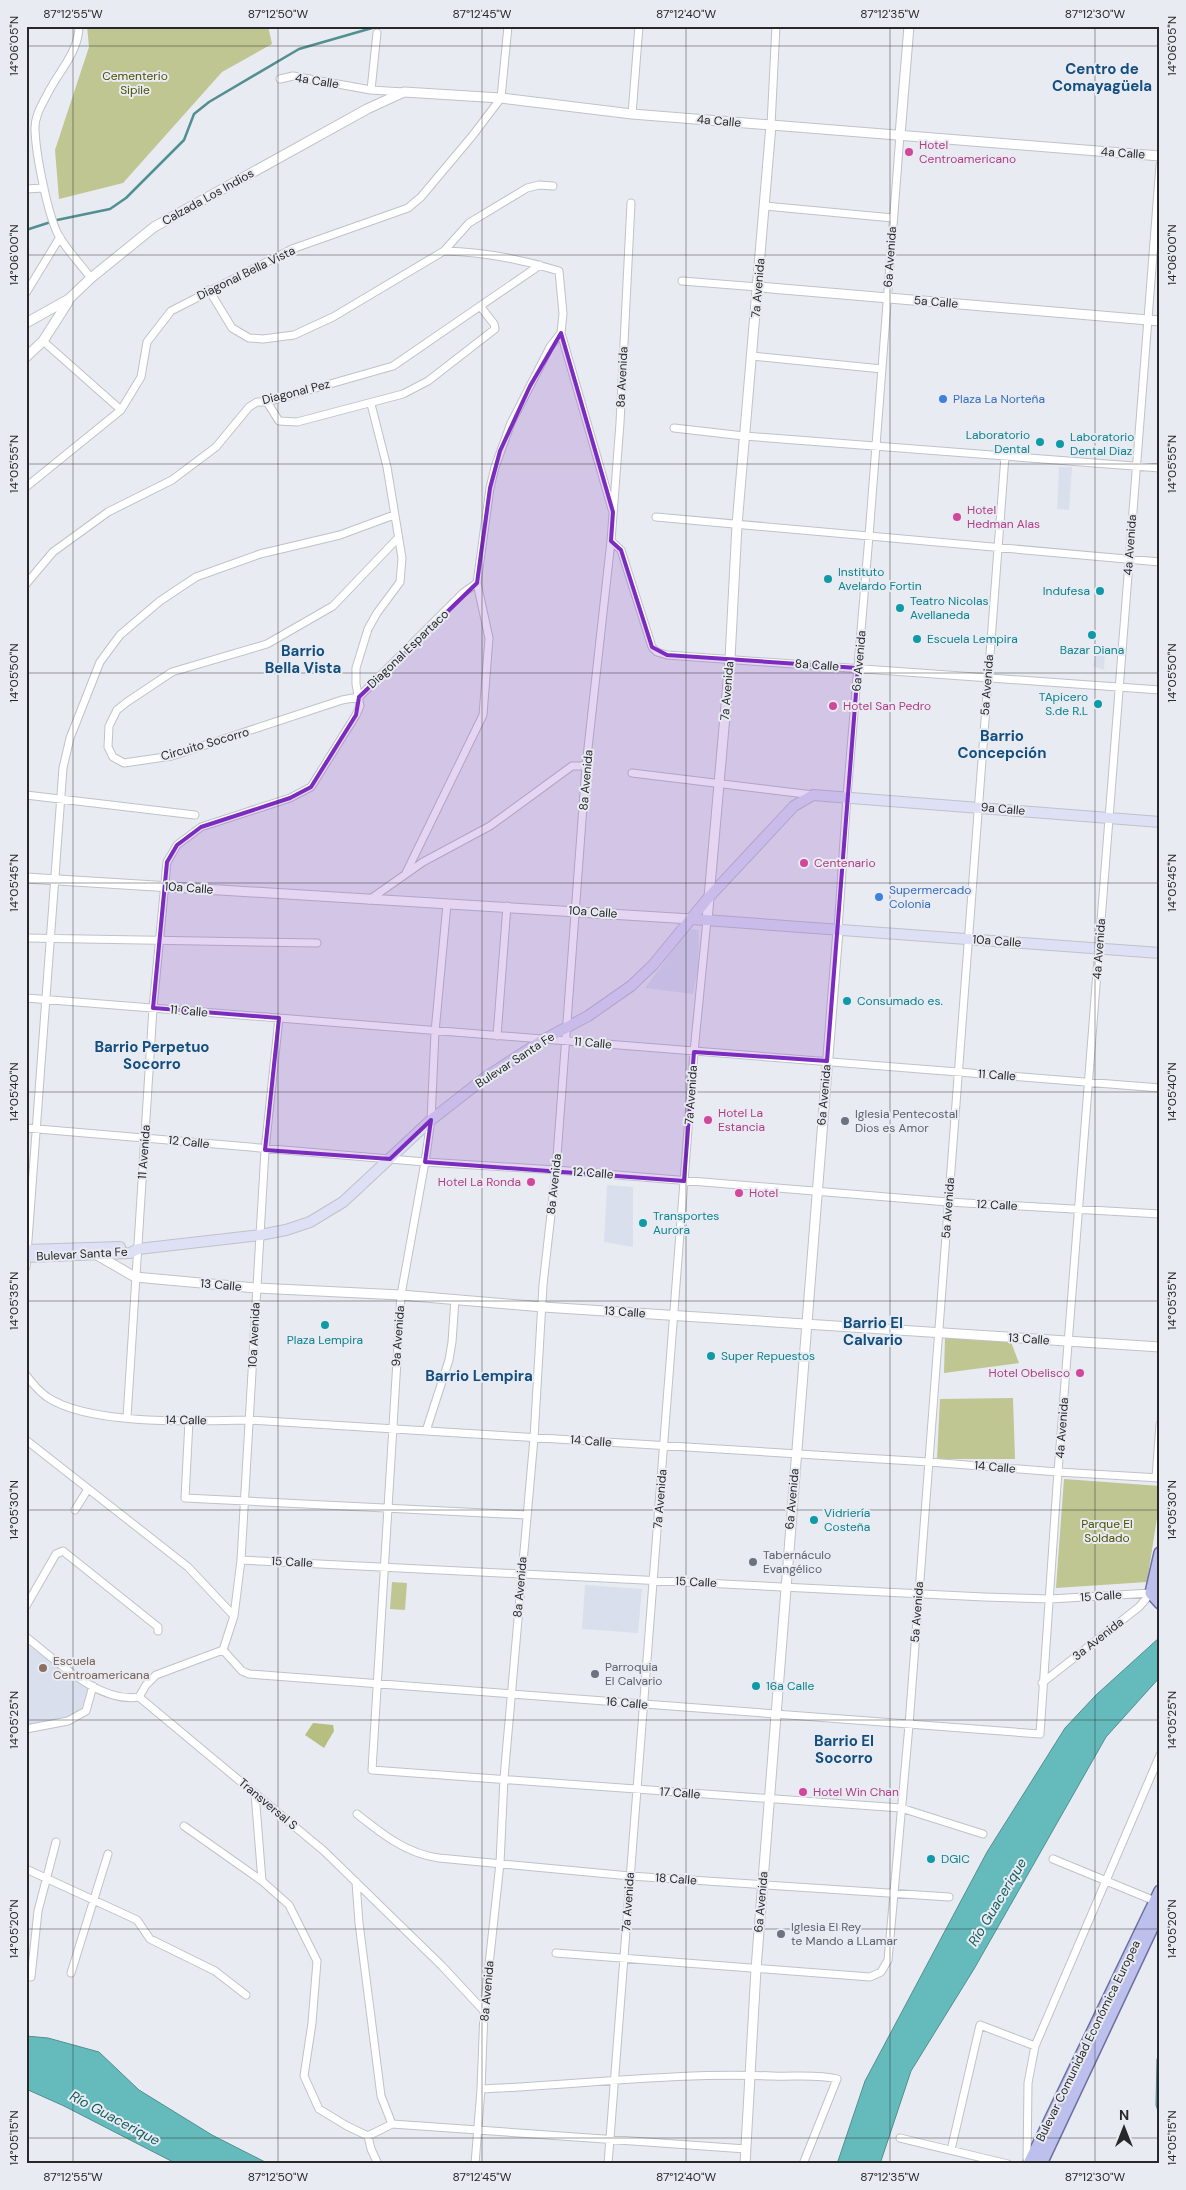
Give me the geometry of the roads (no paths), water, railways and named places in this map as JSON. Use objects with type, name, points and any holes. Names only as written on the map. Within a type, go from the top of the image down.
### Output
[{"type":"main road","points":[[813,795],[846,796]]},
{"type":"main road","name":"Bulevar Santa Fe","points":[[27,1256],[130,1253],[138,1249],[260,1235],[286,1230],[310,1222],[343,1202],[430,1120],[486,1077],[543,1040],[588,1016],[631,986],[653,965],[709,897],[794,806],[813,795]]},
{"type":"main road","name":"9a Calle","points":[[846,796],[1160,822]]},
{"type":"main road","name":"10a Calle","points":[[690,919],[1160,953]]},
{"type":"main road","name":"Bulevar Santa Fe","points":[[27,1256],[129,1246],[138,1249]]},
{"type":"main road","points":[[1160,1552],[1151,1593],[1160,1603]]},
{"type":"main road","name":"Bulevar Comunidad Económica Europea","points":[[1028,2164],[1158,1901]]},
{"type":"main road","name":"Bulevar Comunidad Económica Europea","points":[[1042,2164],[1158,1901]]},
{"type":"street","points":[[79,26],[77,45],[38,112],[35,129],[50,214],[60,237],[91,278]]},
{"type":"street","points":[[501,98],[508,26]]},
{"type":"street","points":[[632,114],[639,26]]},
{"type":"street","name":"7a Avenida","points":[[608,2164],[694,1052],[730,659],[737,525],[765,206],[776,26]]},
{"type":"street","name":"6a Avenida","points":[[744,2164],[775,1715],[838,930],[846,796],[869,536],[909,26]]},
{"type":"street","points":[[371,90],[378,33]]},
{"type":"street","name":"4a Calle","points":[[280,79],[293,76],[371,90],[501,98],[632,114],[1160,156]]},
{"type":"street","name":"Calzada Los Indios","points":[[26,323],[69,299],[91,278],[154,227],[367,109],[404,92]]},
{"type":"street","name":"Diagonal Bella Vista","points":[[26,487],[121,410],[141,377],[147,342],[171,310],[292,249],[408,208],[421,197],[501,98]]},
{"type":"street","name":"4a Avenida","points":[[1040,1734],[1042,1683],[1050,1599],[1078,1209],[1160,165]]},
{"type":"street","points":[[209,290],[232,328],[249,338],[263,340],[294,335],[333,317],[444,250],[469,223],[528,188],[539,185],[553,186]]},
{"type":"street","points":[[26,189],[44,188]]},
{"type":"street","name":"8a Avenida","points":[[475,2164],[481,2089],[484,2011],[500,1863],[504,1778],[534,1438],[543,1285],[556,1170],[577,910],[586,766],[613,512],[620,423],[631,203]]},
{"type":"street","points":[[765,206],[893,218]]},
{"type":"street","points":[[26,293],[60,237]]},
{"type":"street","points":[[444,250],[482,252],[559,271],[563,314],[561,332],[613,512]]},
{"type":"street","name":"Diagonal Pez","points":[[26,584],[53,552],[108,512],[172,480],[216,447],[248,407],[257,402],[267,402],[393,366],[540,265]]},
{"type":"street","name":"5a Calle","points":[[682,281],[1160,321]]},
{"type":"street","points":[[26,357],[42,341],[69,299]]},
{"type":"street","points":[[267,402],[279,421],[297,422],[403,394],[428,381],[495,329],[494,324],[480,306]]},
{"type":"street","points":[[406,873],[483,714],[489,638],[478,583],[490,488],[500,451],[530,386],[550,347],[561,332]]},
{"type":"street","points":[[42,341],[121,410]]},
{"type":"street","points":[[752,356],[882,369]]},
{"type":"street","points":[[359,697],[355,676],[364,641],[377,613],[400,582],[402,576],[402,558],[387,467],[371,404]]},
{"type":"street","points":[[674,428],[876,447],[1160,468]]},
{"type":"street","name":"5a Avenida","points":[[756,1969],[870,1977],[881,1972],[888,1960],[909,1725],[1005,456]]},
{"type":"street","points":[[27,1256],[63,768],[70,738],[100,662],[126,629],[160,601],[196,577],[260,554],[340,535],[394,515]]},
{"type":"street","points":[[656,517],[1160,562]]},
{"type":"street","name":"Circuito Socorro","points":[[359,697],[342,700],[172,756],[124,763],[113,757],[108,747],[109,726],[117,710],[127,702],[172,672],[267,644],[309,621],[333,606],[398,538]]},
{"type":"street","name":"8a Calle","points":[[610,542],[621,550],[652,647],[657,652],[667,655],[1160,690]]},
{"type":"street","name":"Diagonal Espartaco","points":[[164,887],[167,862],[170,854],[184,838],[201,827],[290,798],[311,787],[356,715],[360,706],[359,697],[463,593],[478,583]]},
{"type":"street","points":[[369,900],[406,873],[490,826],[572,766],[586,766]]},
{"type":"street","points":[[632,773],[813,795]]},
{"type":"street","points":[[26,794],[194,815]]},
{"type":"street","name":"10a Calle","points":[[26,878],[369,900],[577,910],[690,919]]},
{"type":"street","name":"11 Avenida","points":[[127,1418],[153,1008],[164,887]]},
{"type":"street","name":"9a Avenida","points":[[372,1770],[401,1294],[425,1162],[430,1120],[435,1032],[448,904]]},
{"type":"street","points":[[497,1036],[507,906]]},
{"type":"street","points":[[26,938],[317,943]]},
{"type":"street","name":"11 Calle","points":[[26,998],[435,1032],[1160,1088]]},
{"type":"street","name":"10a Avenida","points":[[223,1650],[234,1616],[241,1560],[265,1150],[279,1018]]},
{"type":"street","name":"12 Calle","points":[[26,1128],[265,1150],[556,1170],[948,1202],[1160,1214]]},
{"type":"street","name":"13 Calle","points":[[97,1255],[135,1277],[257,1288],[401,1294],[543,1307],[1160,1347]]},
{"type":"street","points":[[426,1431],[449,1360],[452,1342],[454,1299]]},
{"type":"street","name":"14 Calle","points":[[28,1378],[48,1397],[78,1410],[127,1418],[188,1421],[249,1420],[1158,1478]]},
{"type":"street","points":[[188,1421],[184,1498],[526,1515]]},
{"type":"street","points":[[1158,1478],[1160,1429]]},
{"type":"street","points":[[26,1440],[188,1567],[234,1616]]},
{"type":"street","points":[[75,1510],[88,1489]]},
{"type":"street","points":[[26,1606],[56,1554],[63,1551],[158,1627],[158,1631]]},
{"type":"street","name":"15 Calle","points":[[241,1560],[785,1588],[1050,1599],[1151,1593]]},
{"type":"street","name":"3a Avenida","points":[[1042,1683],[1139,1607],[1151,1593]]},
{"type":"street","points":[[26,1637],[73,1674],[93,1686],[122,1698],[139,1697],[146,1685],[156,1675],[223,1650]]},
{"type":"street","name":"16 Calle","points":[[223,1650],[242,1671],[249,1674],[1040,1734]]},
{"type":"street","points":[[26,1729],[68,1721],[86,1711],[93,1686]]},
{"type":"street","name":"Transversal S","points":[[139,1697],[305,1835],[442,1966],[484,2011]]},
{"type":"street","points":[[1028,2164],[1028,2083],[1035,2046],[1160,1755]]},
{"type":"street","name":"17 Calle","points":[[372,1770],[901,1808],[983,1834]]},
{"type":"street","points":[[255,1793],[262,1881]]},
{"type":"street","name":"18 Calle","points":[[357,1814],[384,1836],[422,1856],[630,1876],[949,1897]]},
{"type":"street","points":[[184,1826],[262,1881],[289,1905],[317,1961],[312,2023],[304,2076],[319,2109],[368,2136]]},
{"type":"street","points":[[31,1977],[34,1937],[45,1878],[56,1842]]},
{"type":"street","points":[[72,1973],[108,1854]]},
{"type":"street","points":[[1053,1859],[1158,1901]]},
{"type":"street","points":[[26,1869],[137,1920],[150,1939],[215,1971],[246,1995]]},
{"type":"street","points":[[356,1882],[358,1916],[381,2096],[392,2124]]},
{"type":"street","points":[[556,1953],[756,1969]]},
{"type":"street","points":[[951,2150],[980,2025],[1035,2046]]},
{"type":"street","points":[[481,2089],[557,2086],[615,2079],[749,2075],[837,2079],[804,2164]]},
{"type":"street","points":[[368,2136],[392,2124],[746,2150]]},
{"type":"street","points":[[368,2136],[371,2149],[378,2164]]},
{"type":"street","points":[[900,2138],[1008,2164]]},
{"type":"water","name":"Río Guacerique","points":[[1160,1637],[1160,1677],[1106,1737],[974,1969],[911,2071],[880,2164],[837,2164],[865,2081],[987,1852],[1065,1728],[1096,1695]]},
{"type":"water","name":"Río Guacerique","points":[[26,2036],[48,2038],[99,2052],[139,2090],[212,2135],[269,2164],[177,2164],[64,2106],[26,2089]]},
{"type":"water","points":[[1160,2053],[1160,2118],[1156,2105],[1157,2059]]},
{"type":"waterway","points":[[26,230],[57,220],[110,209],[126,198],[184,140],[194,114],[209,102],[299,49],[379,26]]},
{"type":"place","name":"Hotel Centroamericano","points":[[909,152]]},
{"type":"place","name":"Plaza La Norteña","points":[[943,399]]},
{"type":"place","name":"Laboratorio Dental","points":[[1040,442]]},
{"type":"place","name":"Laboratorio Dental Diaz","points":[[1060,444]]},
{"type":"place","name":"Hotel Hedman Alas","points":[[957,517]]},
{"type":"place","name":"Instituto Avelardo Fortin","points":[[828,579]]},
{"type":"place","name":"Indufesa","points":[[1100,591]]},
{"type":"place","name":"Teatro Nicolas Avellaneda","points":[[900,608]]},
{"type":"place","name":"Bazar Diana","points":[[1092,635]]},
{"type":"place","name":"Escuela Lempira","points":[[917,639]]},
{"type":"place","name":"TApicero S.de R.L","points":[[1098,704]]},
{"type":"place","name":"Hotel San Pedro","points":[[833,706]]},
{"type":"place","name":"Centenario","points":[[804,863]]},
{"type":"place","name":"Supermercado Colonia","points":[[879,897]]},
{"type":"place","name":"Consumado es.","points":[[847,1001]]},
{"type":"place","name":"Hotel La Estancia","points":[[708,1120]]},
{"type":"place","name":"Iglesia Pentecostal Dios es Amor","points":[[845,1121]]},
{"type":"place","name":"Hotel La Ronda","points":[[531,1182]]},
{"type":"place","name":"Hotel","points":[[739,1193]]},
{"type":"place","name":"Transportes Aurora","points":[[643,1223]]},
{"type":"place","name":"Plaza Lempira","points":[[325,1325]]},
{"type":"place","name":"Super Repuestos","points":[[711,1356]]},
{"type":"place","name":"Hotel Obelisco","points":[[1080,1373]]},
{"type":"place","name":"Vidriería Costeña","points":[[814,1520]]},
{"type":"place","name":"Tabernáculo Evangélico","points":[[753,1562]]},
{"type":"place","name":"Escuela Centroamericana","points":[[43,1668]]},
{"type":"place","name":"Parroquia El Calvario","points":[[595,1674]]},
{"type":"place","name":"16a Calle","points":[[756,1686]]},
{"type":"place","name":"Hotel Win Chan","points":[[803,1792]]},
{"type":"place","name":"DGIC","points":[[931,1859]]},
{"type":"place","name":"Iglesia El Rey te Mando a LLamar","points":[[781,1934]]},
{"type":"district","name":"Centro de Comayagüela","points":[[1102,78]]},
{"type":"district","name":"Barrio Bella Vista","points":[[303,660]]},
{"type":"district","name":"Barrio Concepción","points":[[1002,744]]},
{"type":"district","name":"Barrio Perpetuo Socorro","points":[[152,1056]]},
{"type":"district","name":"Barrio El Calvario","points":[[873,1332]]},
{"type":"district","name":"Barrio Lempira","points":[[479,1376]]},
{"type":"district","name":"Barrio El Socorro","points":[[844,1750]]},
{"type":"park label","name":"Cementerio Sipile","points":[[135,83]]},
{"type":"park label","name":"Parque El Soldado","points":[[1107,1531]]}]
